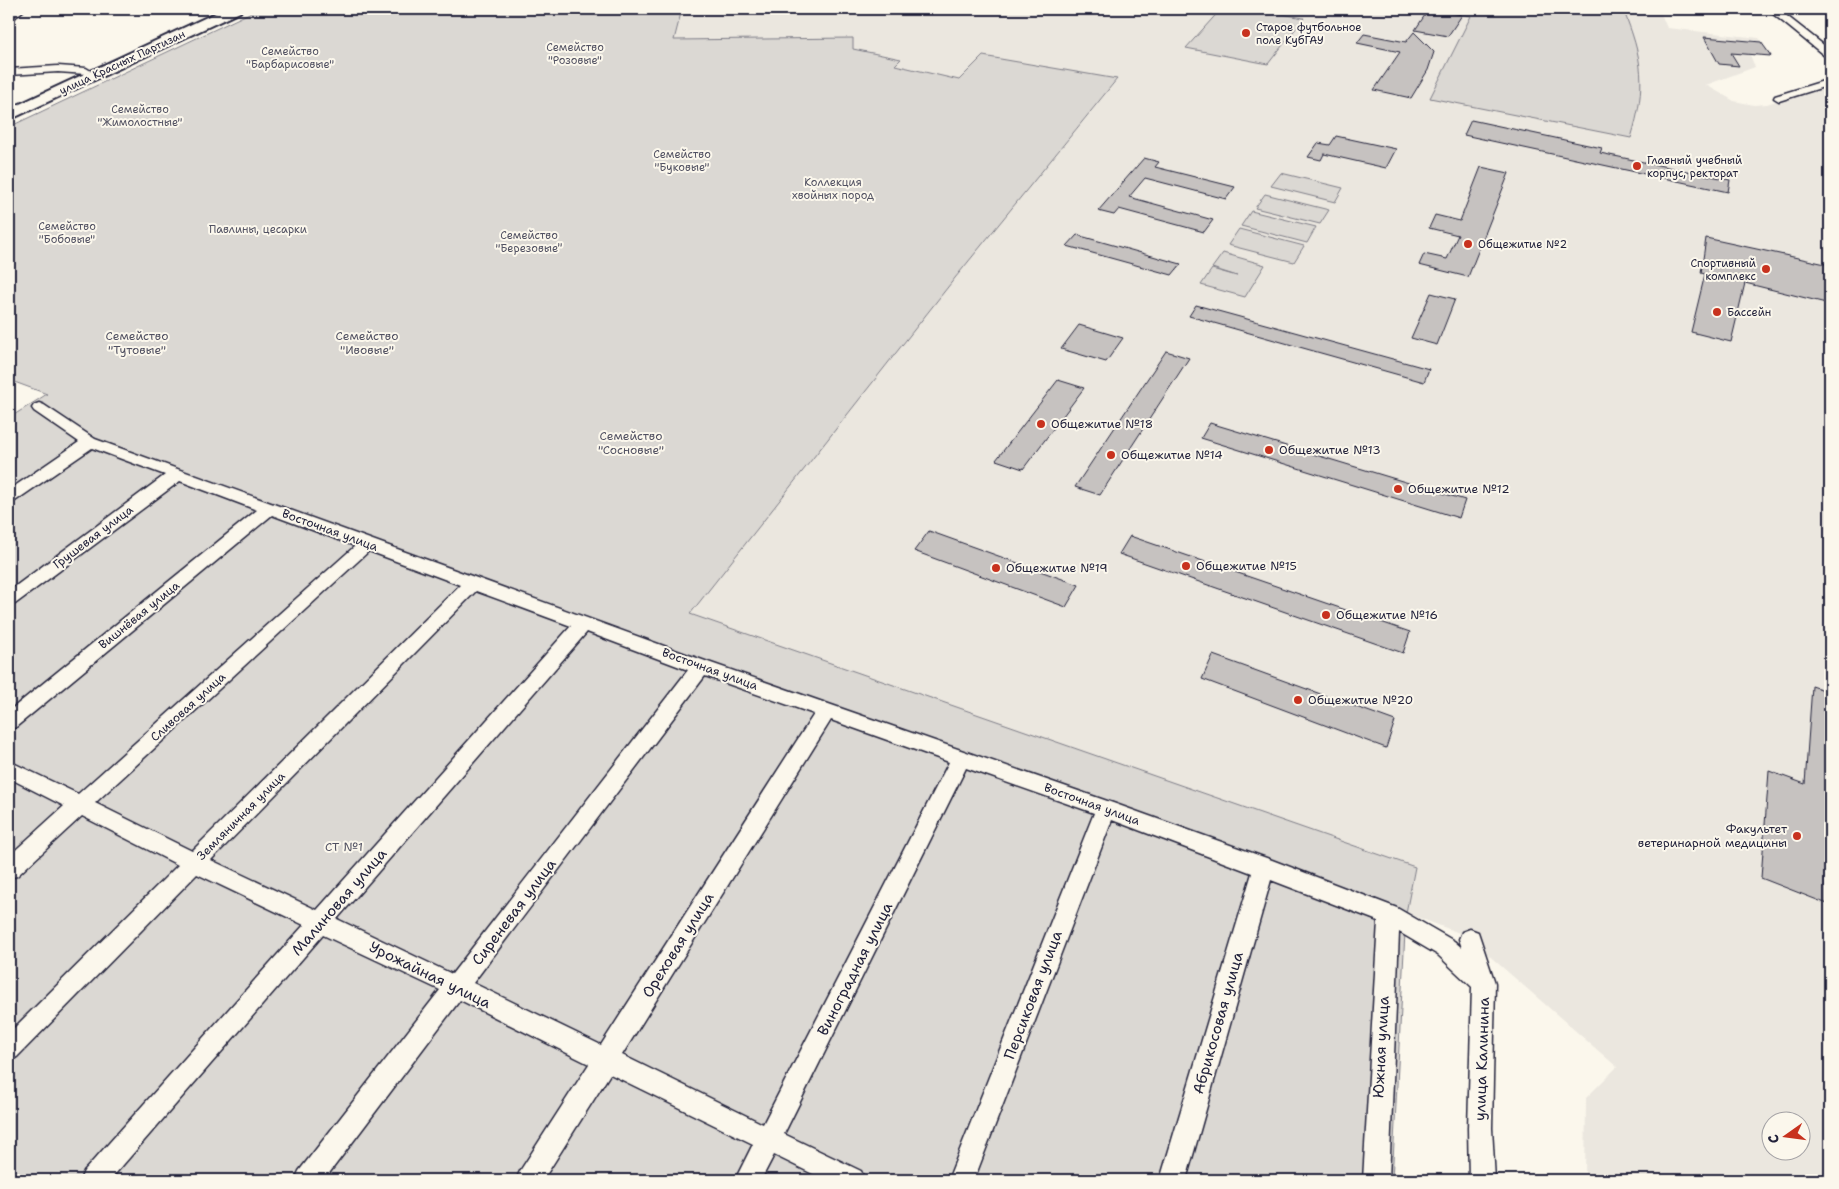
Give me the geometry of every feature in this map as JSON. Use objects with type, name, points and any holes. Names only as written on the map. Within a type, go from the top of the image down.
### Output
[{"type":"highway","name":"улица Красных Партизан","points":[[9,107],[222,9]]},
{"type":"highway","name":"улица Красных Партизан","points":[[9,115],[235,9]]},
{"type":"street","points":[[9,18],[20,9]]},
{"type":"street","points":[[1772,9],[1830,56]]},
{"type":"street","points":[[9,72],[86,71]]},
{"type":"street","points":[[1779,98],[1830,82]]},
{"type":"street","name":"Восточная улица","points":[[39,408],[90,442],[701,667],[1106,809],[1389,914],[1446,948],[1484,983]]},
{"type":"street","points":[[9,497],[90,442]]},
{"type":"street","name":"Грушевая улица","points":[[9,600],[178,474]]},
{"type":"street","name":"Вишнёвая улица","points":[[9,722],[270,508]]},
{"type":"street","name":"Сливовая улица","points":[[9,869],[367,544]]},
{"type":"street","name":"Земляничная улица","points":[[9,1049],[473,583]]},
{"type":"street","name":"Малиновая улица","points":[[93,1180],[584,623]]},
{"type":"street","name":"Сиреневая улица","points":[[308,1180],[701,667]]},
{"type":"street","name":"Ореховая улица","points":[[529,1180],[827,710]]},
{"type":"street","name":"Виноградная улица","points":[[748,1180],[961,758]]},
{"type":"street","name":"Урожайная улица","points":[[9,769],[195,863],[457,987],[604,1061],[852,1180]]},
{"type":"street","name":"Персиковая улица","points":[[961,1180],[1106,809]]},
{"type":"street","name":"Абрикосовая улица","points":[[1173,1180],[1264,867]]},
{"type":"street","name":"Южная улица","points":[[1376,1180],[1389,914]]},
{"type":"street","name":"улица Калинина","points":[[1470,939],[1484,983],[1480,1128],[1482,1180]]},
{"type":"shaded area","points":[[682,9],[1659,9],[1667,28],[1759,38],[1773,57],[1750,55],[1755,67],[1706,85],[1734,101],[1754,105],[1767,104],[1830,83],[1830,1180],[1585,1180],[1586,1098],[1617,1067],[1470,939],[1462,934],[1406,913],[1415,867],[689,614],[955,278],[1117,80],[984,56],[959,80],[895,65],[900,59],[853,49],[853,38],[674,40]]},
{"type":"green space","name":"СТ №1","points":[[258,9],[682,9],[674,40],[853,38],[853,49],[901,59],[895,65],[959,80],[983,56],[1117,79],[955,278],[690,614],[1415,867],[1406,913],[1392,1180],[9,1180],[9,418],[47,394],[9,380],[9,127]]},
{"type":"green space","name":"Старое футбольное поле КубГАУ","points":[[1221,9],[1253,9],[1304,18],[1268,64],[1186,48]]},
{"type":"green space","points":[[1436,9],[1623,9],[1639,58],[1641,87],[1631,138],[1430,98],[1471,16]]},
{"type":"green space","points":[[1281,173],[1343,188],[1335,202],[1271,186]]},
{"type":"green space","points":[[1265,194],[1329,210],[1320,224],[1255,208]]},
{"type":"green space","points":[[1251,211],[1316,227],[1307,243],[1241,226]]},
{"type":"green space","points":[[1239,229],[1304,246],[1294,262],[1228,245]]},
{"type":"green space","points":[[1223,253],[1265,265],[1245,297],[1201,285],[1212,269],[1237,276],[1212,268]]},
{"type":"building","points":[[1429,9],[1462,15],[1448,36],[1415,30]]},
{"type":"building","points":[[1414,32],[1434,52],[1428,70],[1411,98],[1374,90],[1400,52],[1357,43],[1364,34],[1406,42]]},
{"type":"building","points":[[1704,37],[1761,42],[1771,56],[1731,53],[1739,66],[1719,64]]},
{"type":"building","name":"Главный учебный корпус, ректорат","points":[[1471,120],[1602,148],[1600,153],[1730,180],[1728,192],[1464,135]]},
{"type":"building","points":[[1336,136],[1396,149],[1386,168],[1324,154],[1321,160],[1308,157],[1318,143],[1330,145]]},
{"type":"building","points":[[1144,158],[1159,162],[1155,167],[1235,187],[1226,199],[1145,178],[1129,197],[1213,220],[1204,232],[1119,209],[1114,215],[1098,211]]},
{"type":"building","points":[[1481,167],[1509,173],[1468,277],[1419,265],[1424,254],[1447,259],[1458,235],[1429,228],[1435,215],[1460,221]]},
{"type":"building","points":[[1077,235],[1181,264],[1172,275],[1067,246]]},
{"type":"building","name":"Спортивный комплекс","points":[[1706,238],[1830,265],[1830,304],[1745,283],[1731,342],[1691,332],[1705,274],[1701,273]]},
{"type":"building","points":[[1431,293],[1455,299],[1437,345],[1411,338]]},
{"type":"building","points":[[1196,305],[1429,369],[1424,382],[1189,316]]},
{"type":"building","points":[[1079,325],[1123,338],[1106,362],[1061,349]]},
{"type":"building","points":[[1166,351],[1189,358],[1100,495],[1075,487]]},
{"type":"building","name":"Общежитие №18","points":[[1058,380],[1084,388],[1023,469],[996,460]]},
{"type":"building","points":[[1210,423],[1465,500],[1459,518],[1201,438]]},
{"type":"building","name":"Общежитие №19","points":[[929,531],[1079,585],[1066,607],[914,551]]},
{"type":"building","points":[[1130,536],[1410,632],[1403,653],[1119,554]]},
{"type":"building","name":"Общежитие №20","points":[[1213,655],[1395,721],[1386,748],[1202,679]]},
{"type":"building","name":"Факультет ветеринарной медицины","points":[[1812,686],[1830,692],[1830,905],[1761,878],[1769,771],[1805,784]]},
{"type":"tram line","points":[[9,13],[14,9]]},
{"type":"place","name":"Старое футбольное поле КубГАУ","points":[[1246,33]]},
{"type":"place","name":"Главный учебный корпус, ректорат","points":[[1637,166]]},
{"type":"place","name":"Общежитие №2","points":[[1468,244]]},
{"type":"place","name":"Спортивный комплекс","points":[[1766,269]]},
{"type":"place","name":"Бассейн","points":[[1717,312]]},
{"type":"place","name":"Общежитие №18","points":[[1041,424]]},
{"type":"place","name":"Общежитие №13","points":[[1269,450]]},
{"type":"place","name":"Общежитие №14","points":[[1111,455]]},
{"type":"place","name":"Общежитие №12","points":[[1398,489]]},
{"type":"place","name":"Общежитие №15","points":[[1186,566]]},
{"type":"place","name":"Общежитие №19","points":[[996,568]]},
{"type":"place","name":"Общежитие №16","points":[[1326,615]]},
{"type":"place","name":"Общежитие №20","points":[[1298,700]]},
{"type":"place","name":"Факультет ветеринарной медицины","points":[[1797,836]]},
{"type":"park label","name":"Семейство \"Розовые\"","points":[[575,53]]},
{"type":"park label","name":"Семейство \"Барбарисовые\"","points":[[290,57]]},
{"type":"park label","name":"Семейство \"Жимолостные\"","points":[[140,115]]},
{"type":"park label","name":"Семейство \"Буковые\"","points":[[682,160]]},
{"type":"park label","name":"Коллекция хвойных пород","points":[[833,188]]},
{"type":"park label","name":"Павлины, цесарки","points":[[258,229]]},
{"type":"park label","name":"Семейство \"Бобовые\"","points":[[67,232]]},
{"type":"park label","name":"Семейство \"Березовые\"","points":[[529,241]]},
{"type":"park label","name":"Семейство \"Тутовые\"","points":[[137,343]]},
{"type":"park label","name":"Семейство \"Ивовые\"","points":[[367,343]]},
{"type":"park label","name":"Семейство \"Сосновые\"","points":[[631,443]]}]
